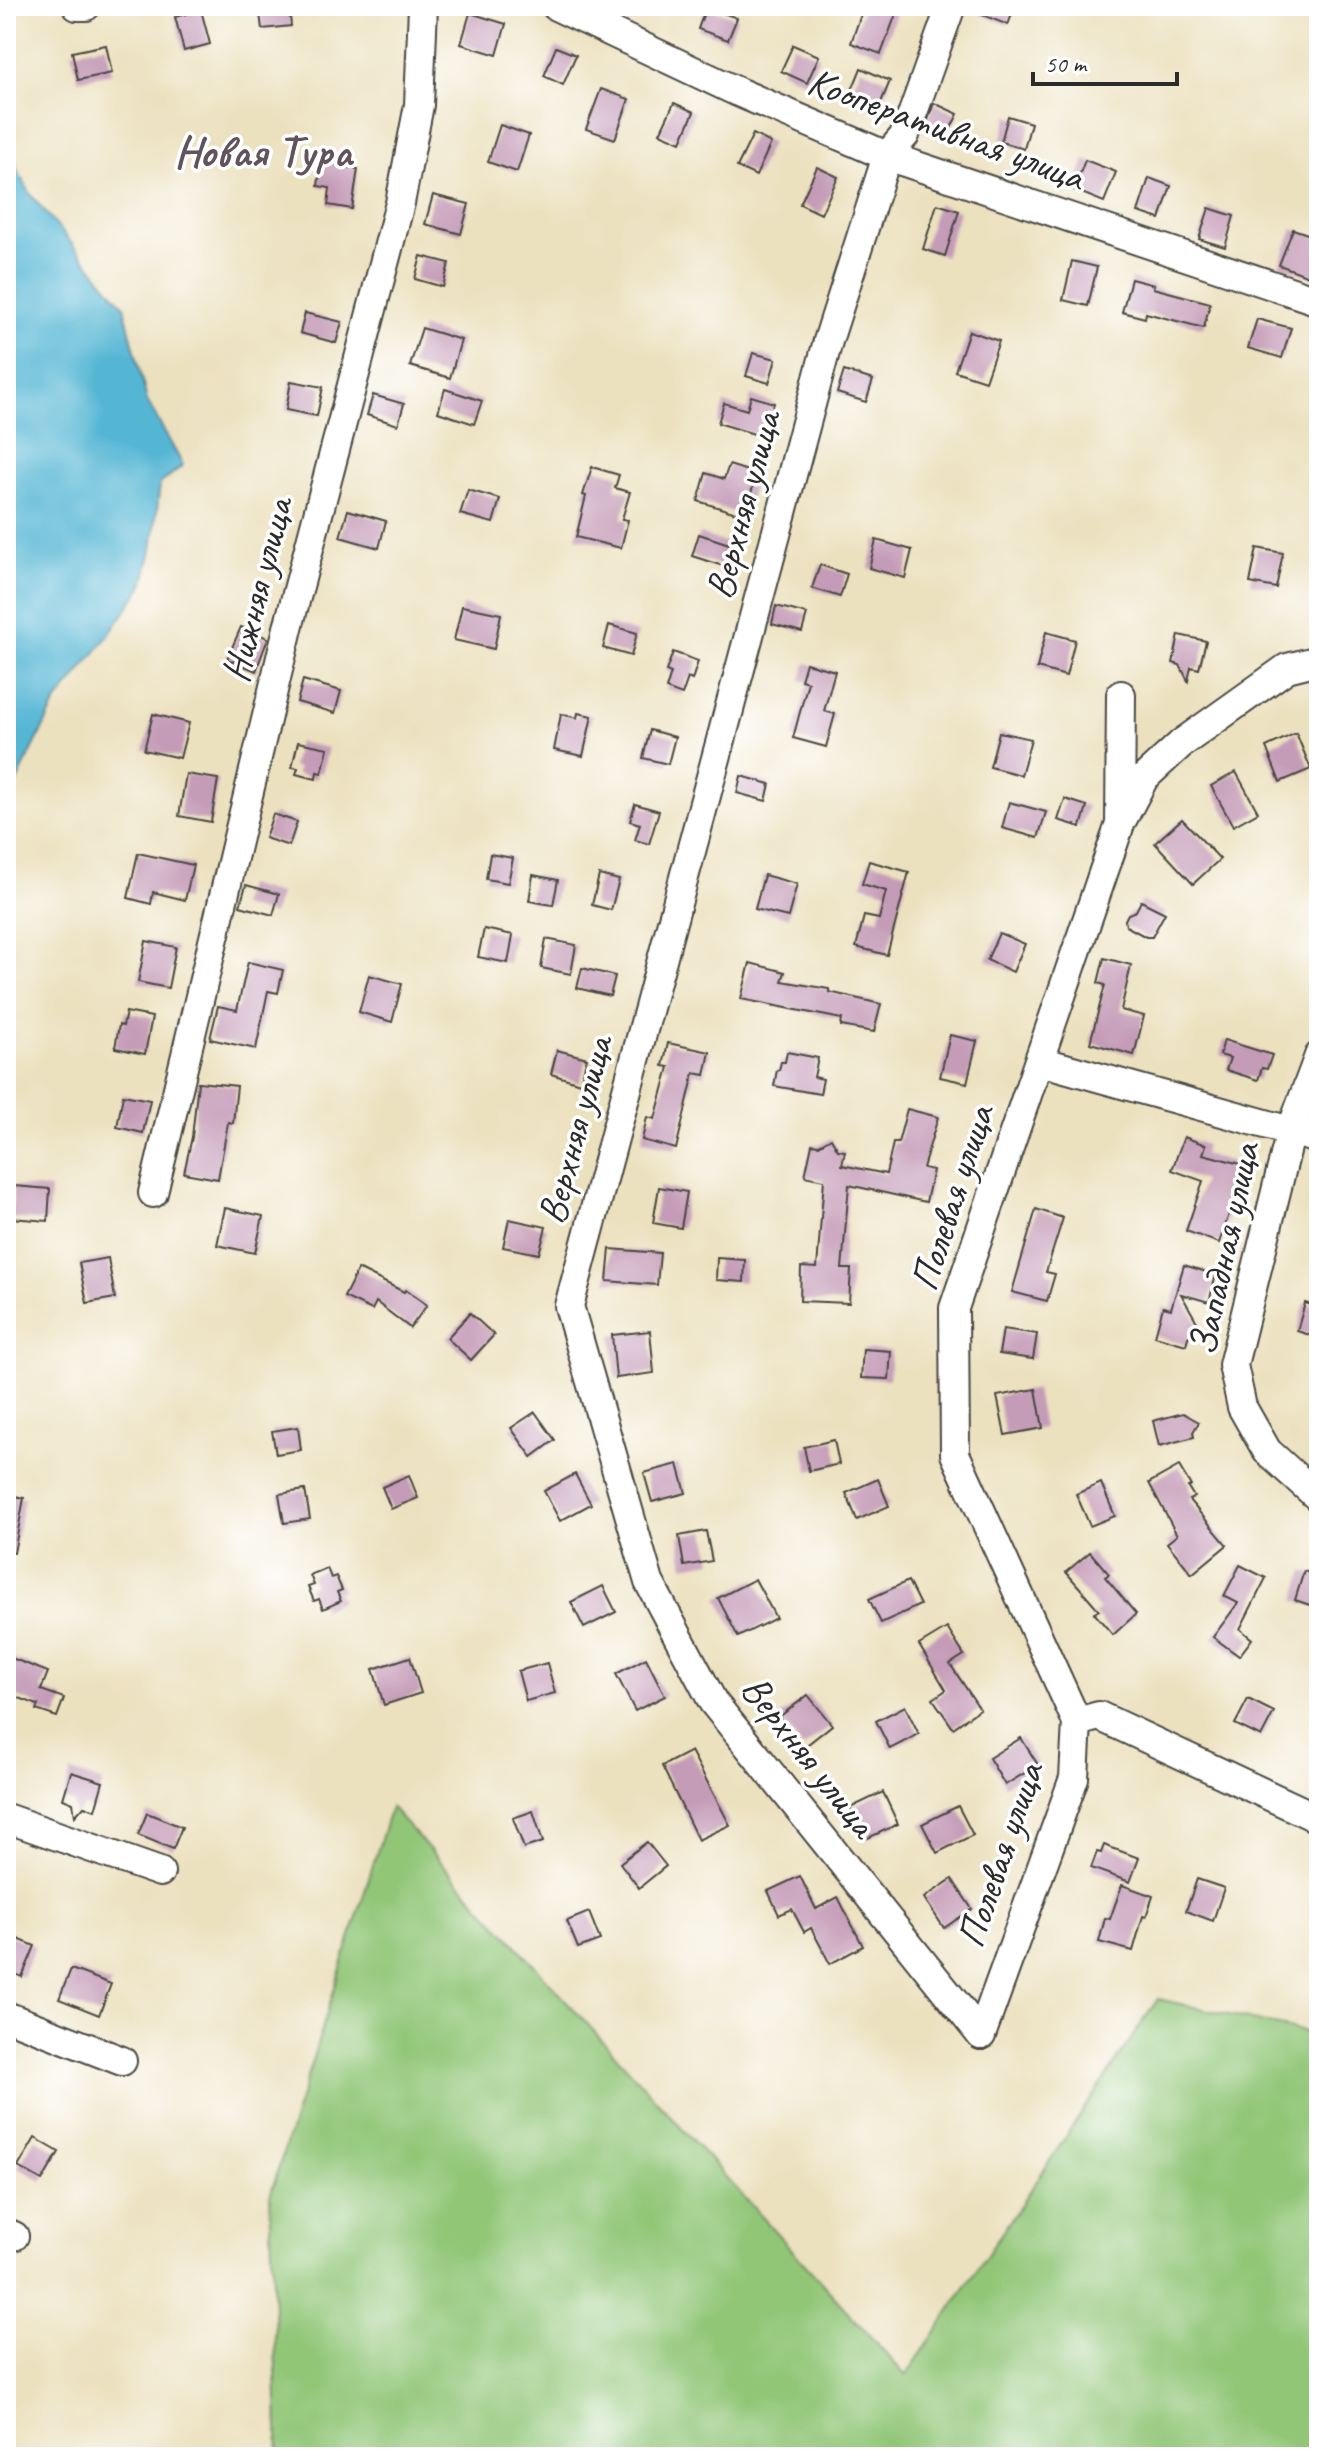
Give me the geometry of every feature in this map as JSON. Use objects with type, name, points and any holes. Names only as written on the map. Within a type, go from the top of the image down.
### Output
[{"type":"street","name":"Нижняя улица","points":[[153,1193],[288,628],[400,203],[419,105],[423,6]]},
{"type":"street","name":"Кооперативная улица","points":[[556,6],[738,92],[887,156],[1319,301]]},
{"type":"street","name":"Верхняя улица","points":[[951,6],[905,135],[887,156],[828,341],[569,1306],[649,1582],[713,1702],[981,2035]]},
{"type":"street","points":[[1120,824],[1144,778],[1182,743],[1287,668],[1319,660]]},
{"type":"street","name":"Полевая улица","points":[[981,2035],[1074,1778],[1077,1722],[955,1454],[954,1308],[1120,824],[1121,695]]},
{"type":"street","name":"Западная улица","points":[[1319,1056],[1291,1131],[1233,1365],[1242,1407],[1267,1451],[1319,1498]]},
{"type":"street","name":"Западная улица","points":[[1040,1061],[1319,1139]]},
{"type":"street","points":[[1077,1722],[1099,1716],[1319,1819]]},
{"type":"street","points":[[6,1818],[160,1872]]},
{"type":"street","points":[[6,2016],[122,2061]]},
{"type":"green space","points":[[391,1807],[906,2376],[1158,1999],[1319,2035],[1319,2457],[279,2457],[270,2196]]},
{"type":"water","points":[[6,103],[16,168],[31,195],[124,306],[147,401],[183,465],[160,484],[152,550],[143,585],[55,704],[14,787],[6,792]]},
{"type":"building","points":[[259,6],[289,6],[291,26],[262,29]]},
{"type":"building","points":[[864,6],[899,6],[881,54],[851,43]]},
{"type":"building","points":[[968,6],[1015,6],[1008,25],[967,9]]},
{"type":"building","points":[[706,7],[737,18],[728,40],[698,29]]},
{"type":"building","points":[[201,10],[210,44],[184,51],[175,17]]},
{"type":"building","points":[[470,13],[506,24],[497,55],[461,44]]},
{"type":"building","points":[[106,45],[112,73],[78,80],[72,52]]},
{"type":"building","points":[[793,45],[819,56],[807,83],[781,71]]},
{"type":"building","points":[[556,47],[576,55],[563,85],[544,76]]},
{"type":"building","points":[[861,68],[890,81],[877,112],[848,100]]},
{"type":"building","points":[[601,89],[629,99],[615,139],[586,129]]},
{"type":"building","points":[[674,103],[694,112],[681,142],[660,133]]},
{"type":"building","points":[[934,103],[958,114],[945,140],[924,131]]},
{"type":"building","points":[[1008,116],[1031,123],[1024,149],[1001,142]]},
{"type":"building","points":[[500,125],[529,135],[517,172],[488,162]]},
{"type":"building","points":[[753,134],[771,143],[756,176],[737,167]]},
{"type":"building","points":[[322,156],[344,159],[343,167],[358,169],[352,209],[328,205],[330,188],[318,186]]},
{"type":"building","points":[[1085,160],[1116,172],[1104,202],[1074,190]]},
{"type":"building","points":[[817,167],[838,177],[821,214],[800,204]]},
{"type":"building","points":[[1149,178],[1171,186],[1160,219],[1138,212]]},
{"type":"building","points":[[433,195],[469,204],[461,234],[425,224]]},
{"type":"building","points":[[937,204],[959,211],[945,256],[923,249]]},
{"type":"building","points":[[1209,208],[1234,216],[1225,247],[1199,239]]},
{"type":"building","points":[[1293,229],[1319,238],[1319,266],[1314,278],[1279,265]]},
{"type":"building","points":[[421,256],[449,263],[443,287],[415,279]]},
{"type":"building","points":[[1072,261],[1097,267],[1088,306],[1063,300]]},
{"type":"building","points":[[1131,279],[1210,303],[1204,328],[1146,313],[1145,318],[1122,312]]},
{"type":"building","points":[[305,313],[342,322],[336,343],[300,333]]},
{"type":"building","points":[[1257,319],[1291,328],[1282,358],[1248,348]]},
{"type":"building","points":[[422,328],[461,340],[450,378],[410,366]]},
{"type":"building","points":[[969,331],[999,341],[985,381],[955,371]]},
{"type":"building","points":[[753,353],[776,359],[769,383],[746,376]]},
{"type":"building","points":[[844,371],[873,380],[866,402],[837,393]]},
{"type":"building","points":[[291,381],[323,387],[317,416],[286,410]]},
{"type":"building","points":[[445,389],[482,401],[474,424],[438,412]]},
{"type":"building","points":[[373,395],[404,404],[398,425],[367,415]]},
{"type":"building","points":[[751,396],[774,403],[764,437],[718,423],[724,403],[747,410]]},
{"type":"building","points":[[729,465],[757,474],[746,509],[738,507],[736,513],[698,501],[706,473],[724,479]]},
{"type":"building","points":[[592,467],[619,475],[615,488],[630,492],[622,519],[628,520],[621,548],[576,537],[586,496],[583,495]]},
{"type":"building","points":[[468,490],[500,499],[493,523],[460,514]]},
{"type":"building","points":[[348,510],[386,521],[379,548],[340,537]]},
{"type":"building","points":[[699,534],[732,545],[726,567],[692,556]]},
{"type":"building","points":[[876,540],[912,550],[905,578],[869,568]]},
{"type":"building","points":[[1257,548],[1283,553],[1276,588],[1250,583]]},
{"type":"building","points":[[820,565],[847,574],[840,597],[812,588]]},
{"type":"building","points":[[462,606],[501,614],[494,649],[454,640]]},
{"type":"building","points":[[776,606],[807,614],[802,632],[772,624]]},
{"type":"building","points":[[609,625],[637,633],[631,656],[603,648]]},
{"type":"building","points":[[241,627],[268,638],[256,671],[227,659]]},
{"type":"building","points":[[1046,632],[1075,640],[1066,676],[1037,668]]},
{"type":"building","points":[[1179,635],[1206,641],[1199,669],[1191,667],[1188,681],[1180,665],[1173,663]]},
{"type":"building","points":[[673,652],[698,661],[692,680],[688,678],[682,695],[666,689],[671,673],[666,671]]},
{"type":"building","points":[[806,663],[835,671],[824,711],[835,714],[826,747],[793,738],[808,682],[801,680]]},
{"type":"building","points":[[303,680],[341,691],[335,713],[297,702]]},
{"type":"building","points":[[578,713],[592,716],[583,756],[554,750],[561,714],[577,718]]},
{"type":"building","points":[[153,714],[189,723],[180,758],[144,750]]},
{"type":"building","points":[[650,730],[675,737],[668,764],[643,758]]},
{"type":"building","points":[[999,732],[1031,739],[1021,775],[990,767]]},
{"type":"building","points":[[1296,733],[1311,769],[1280,782],[1266,747]]},
{"type":"building","points":[[298,742],[328,748],[322,773],[317,772],[316,779],[296,774],[298,768],[292,767]]},
{"type":"building","points":[[1236,772],[1258,812],[1233,826],[1211,786]]},
{"type":"building","points":[[186,774],[218,779],[211,822],[179,816]]},
{"type":"building","points":[[741,776],[770,784],[766,801],[737,793]]},
{"type":"building","points":[[1065,799],[1087,806],[1081,827],[1058,820]]},
{"type":"building","points":[[1009,802],[1046,812],[1038,838],[1002,828]]},
{"type":"building","points":[[635,804],[659,811],[649,844],[635,840],[640,824],[630,821]]},
{"type":"building","points":[[273,814],[297,822],[289,846],[265,838]]},
{"type":"building","points":[[1182,819],[1220,859],[1193,884],[1155,843]]},
{"type":"building","points":[[138,853],[193,865],[185,900],[153,892],[151,904],[128,898]]},
{"type":"building","points":[[490,854],[513,858],[508,883],[486,879]]},
{"type":"building","points":[[869,861],[909,872],[887,955],[856,947],[864,916],[879,919],[886,891],[862,884]]},
{"type":"building","points":[[533,875],[558,880],[553,905],[529,901]]},
{"type":"building","points":[[599,875],[619,880],[611,910],[592,905]]},
{"type":"building","points":[[764,875],[797,884],[788,917],[755,909]]},
{"type":"building","points":[[246,885],[279,894],[273,915],[240,906]]},
{"type":"building","points":[[1141,901],[1165,913],[1152,937],[1126,926],[1128,914],[1136,911]]},
{"type":"building","points":[[484,929],[513,935],[508,963],[478,957]]},
{"type":"building","points":[[999,933],[1025,944],[1013,972],[987,960]]},
{"type":"building","points":[[546,939],[576,945],[571,974],[541,968]]},
{"type":"building","points":[[146,941],[176,947],[168,988],[138,982]]},
{"type":"building","points":[[1104,958],[1131,965],[1121,1010],[1144,1016],[1134,1055],[1090,1043],[1105,985],[1098,983]]},
{"type":"building","points":[[248,962],[283,970],[278,993],[268,991],[256,1049],[210,1039],[218,1006],[237,1010]]},
{"type":"building","points":[[750,963],[785,972],[782,981],[829,989],[829,992],[881,1004],[874,1032],[841,1026],[842,1019],[741,999]]},
{"type":"building","points":[[582,968],[615,976],[610,996],[577,988]]},
{"type":"building","points":[[369,975],[402,984],[392,1022],[359,1012]]},
{"type":"building","points":[[126,1012],[152,1017],[145,1054],[115,1048],[119,1025],[123,1026]]},
{"type":"building","points":[[950,1035],[977,1041],[967,1083],[940,1077]]},
{"type":"building","points":[[1224,1040],[1272,1055],[1267,1069],[1262,1068],[1258,1080],[1226,1070],[1230,1058],[1220,1055]]},
{"type":"building","points":[[668,1043],[710,1052],[705,1075],[694,1073],[676,1149],[642,1140],[647,1117],[655,1119],[669,1067],[663,1066]]},
{"type":"building","points":[[557,1050],[587,1058],[580,1083],[551,1074]]},
{"type":"building","points":[[787,1052],[818,1058],[814,1077],[823,1079],[820,1094],[774,1086],[777,1070],[781,1062],[785,1062]]},
{"type":"building","points":[[198,1082],[237,1086],[233,1123],[228,1122],[218,1179],[184,1173],[192,1137]]},
{"type":"building","points":[[123,1095],[150,1100],[143,1133],[117,1127]]},
{"type":"building","points":[[907,1109],[938,1117],[923,1168],[933,1170],[926,1202],[849,1185],[842,1269],[851,1269],[849,1303],[800,1301],[801,1267],[817,1268],[824,1180],[805,1176],[812,1144],[819,1145],[831,1138],[838,1150],[845,1151],[842,1165],[886,1174],[893,1143],[898,1143]]},
{"type":"building","points":[[1184,1137],[1206,1145],[1203,1154],[1248,1166],[1241,1192],[1237,1191],[1219,1243],[1186,1231],[1203,1181],[1172,1170]]},
{"type":"building","points":[[14,1186],[50,1189],[48,1221],[11,1218]]},
{"type":"building","points":[[659,1187],[687,1192],[681,1228],[653,1223]]},
{"type":"building","points":[[225,1208],[263,1216],[255,1253],[217,1245]]},
{"type":"building","points":[[1036,1209],[1063,1218],[1046,1272],[1055,1274],[1047,1301],[1012,1292]]},
{"type":"building","points":[[509,1219],[546,1227],[539,1254],[503,1247]]},
{"type":"building","points":[[610,1249],[660,1253],[657,1285],[607,1281]]},
{"type":"building","points":[[108,1258],[115,1298],[87,1303],[79,1263]]},
{"type":"building","points":[[717,1258],[745,1260],[744,1282],[716,1280]]},
{"type":"building","points":[[1184,1265],[1216,1275],[1209,1302],[1181,1294],[1201,1329],[1188,1337],[1186,1345],[1155,1336],[1163,1307],[1171,1309]]},
{"type":"building","points":[[358,1269],[404,1292],[406,1290],[427,1305],[410,1328],[376,1302],[372,1310],[344,1297]]},
{"type":"building","points":[[1305,1303],[1319,1307],[1319,1338],[1297,1331]]},
{"type":"building","points":[[470,1313],[494,1335],[471,1360],[447,1338]]},
{"type":"building","points":[[1003,1329],[1037,1334],[1033,1359],[999,1354]]},
{"type":"building","points":[[650,1331],[654,1373],[616,1378],[612,1335]]},
{"type":"building","points":[[863,1349],[891,1351],[889,1379],[861,1378]]},
{"type":"building","points":[[1036,1389],[1043,1428],[1005,1435],[997,1396]]},
{"type":"building","points":[[535,1412],[555,1440],[532,1457],[511,1428]]},
{"type":"building","points":[[1183,1413],[1199,1422],[1193,1432],[1194,1437],[1159,1446],[1153,1421]]},
{"type":"building","points":[[298,1427],[301,1450],[276,1454],[272,1431]]},
{"type":"building","points":[[834,1440],[839,1464],[809,1471],[804,1447]]},
{"type":"building","points":[[678,1464],[686,1493],[652,1502],[644,1473]]},
{"type":"building","points":[[1179,1466],[1191,1486],[1188,1487],[1194,1497],[1189,1500],[1227,1545],[1192,1574],[1167,1543],[1177,1535],[1149,1483]]},
{"type":"building","points":[[575,1474],[591,1504],[560,1521],[544,1491]]},
{"type":"building","points":[[409,1475],[418,1498],[391,1509],[382,1487]]},
{"type":"building","points":[[878,1479],[889,1506],[857,1520],[846,1493]]},
{"type":"building","points":[[1101,1483],[1115,1516],[1090,1526],[1076,1494]]},
{"type":"building","points":[[305,1490],[310,1519],[284,1523],[279,1494]]},
{"type":"building","points":[[6,1494],[24,1498],[14,1553],[6,1552]]},
{"type":"building","points":[[706,1531],[712,1561],[684,1566],[679,1536]]},
{"type":"building","points":[[1090,1552],[1109,1574],[1105,1577],[1136,1614],[1113,1635],[1094,1613],[1099,1610],[1066,1572]]},
{"type":"building","points":[[1240,1565],[1266,1578],[1240,1629],[1252,1639],[1239,1656],[1213,1637],[1238,1603],[1224,1596]]},
{"type":"building","points":[[327,1568],[331,1578],[336,1576],[342,1590],[337,1592],[341,1601],[323,1609],[319,1599],[314,1601],[308,1587],[314,1585],[310,1575]]},
{"type":"building","points":[[1304,1571],[1319,1576],[1319,1608],[1295,1600]]},
{"type":"building","points":[[755,1579],[776,1618],[738,1637],[718,1598]]},
{"type":"building","points":[[908,1581],[920,1605],[881,1623],[869,1599]]},
{"type":"building","points":[[603,1586],[616,1612],[584,1628],[571,1602]]},
{"type":"building","points":[[947,1628],[964,1655],[950,1664],[980,1709],[953,1728],[933,1699],[946,1690],[919,1645]]},
{"type":"building","points":[[6,1656],[48,1672],[41,1690],[64,1698],[57,1717],[36,1710],[38,1705],[6,1693]]},
{"type":"building","points":[[410,1657],[421,1693],[384,1705],[373,1669]]},
{"type":"building","points":[[646,1658],[665,1696],[635,1711],[616,1674]]},
{"type":"building","points":[[547,1663],[555,1693],[526,1701],[518,1671]]},
{"type":"building","points":[[808,1695],[832,1725],[803,1748],[779,1717]]},
{"type":"building","points":[[1248,1699],[1274,1712],[1261,1737],[1235,1724]]},
{"type":"building","points":[[905,1706],[919,1734],[890,1749],[876,1721]]},
{"type":"building","points":[[1021,1738],[1038,1765],[1005,1785],[989,1758]]},
{"type":"building","points":[[691,1751],[730,1825],[698,1840],[662,1766]]},
{"type":"building","points":[[71,1772],[103,1782],[95,1810],[84,1806],[75,1816],[73,1803],[63,1799]]},
{"type":"building","points":[[883,1792],[898,1824],[866,1839],[850,1808]]},
{"type":"building","points":[[958,1806],[973,1835],[937,1853],[922,1824]]},
{"type":"building","points":[[533,1811],[543,1842],[524,1848],[513,1818]]},
{"type":"building","points":[[147,1813],[182,1827],[173,1849],[138,1835]]},
{"type":"building","points":[[647,1842],[666,1866],[639,1888],[620,1863]]},
{"type":"building","points":[[1104,1845],[1139,1858],[1130,1882],[1091,1868],[1097,1852],[1101,1853]]},
{"type":"building","points":[[800,1876],[816,1909],[838,1897],[863,1946],[830,1964],[811,1928],[804,1932],[792,1909],[779,1915],[768,1891]]},
{"type":"building","points":[[952,1879],[972,1909],[944,1928],[924,1898]]},
{"type":"building","points":[[1197,1879],[1224,1888],[1213,1921],[1186,1911]]},
{"type":"building","points":[[1122,1885],[1153,1896],[1146,1917],[1143,1916],[1133,1951],[1099,1942],[1105,1918],[1110,1919]]},
{"type":"building","points":[[589,1912],[600,1940],[578,1948],[567,1921]]},
{"type":"building","points":[[6,1934],[35,1946],[22,1977],[6,1970]]},
{"type":"building","points":[[71,1969],[111,1984],[99,2015],[59,1999]]},
{"type":"building","points":[[35,2138],[59,2152],[42,2181],[18,2167]]},
{"type":"district","name":"Новая Тура","points":[[263,151]]}]
